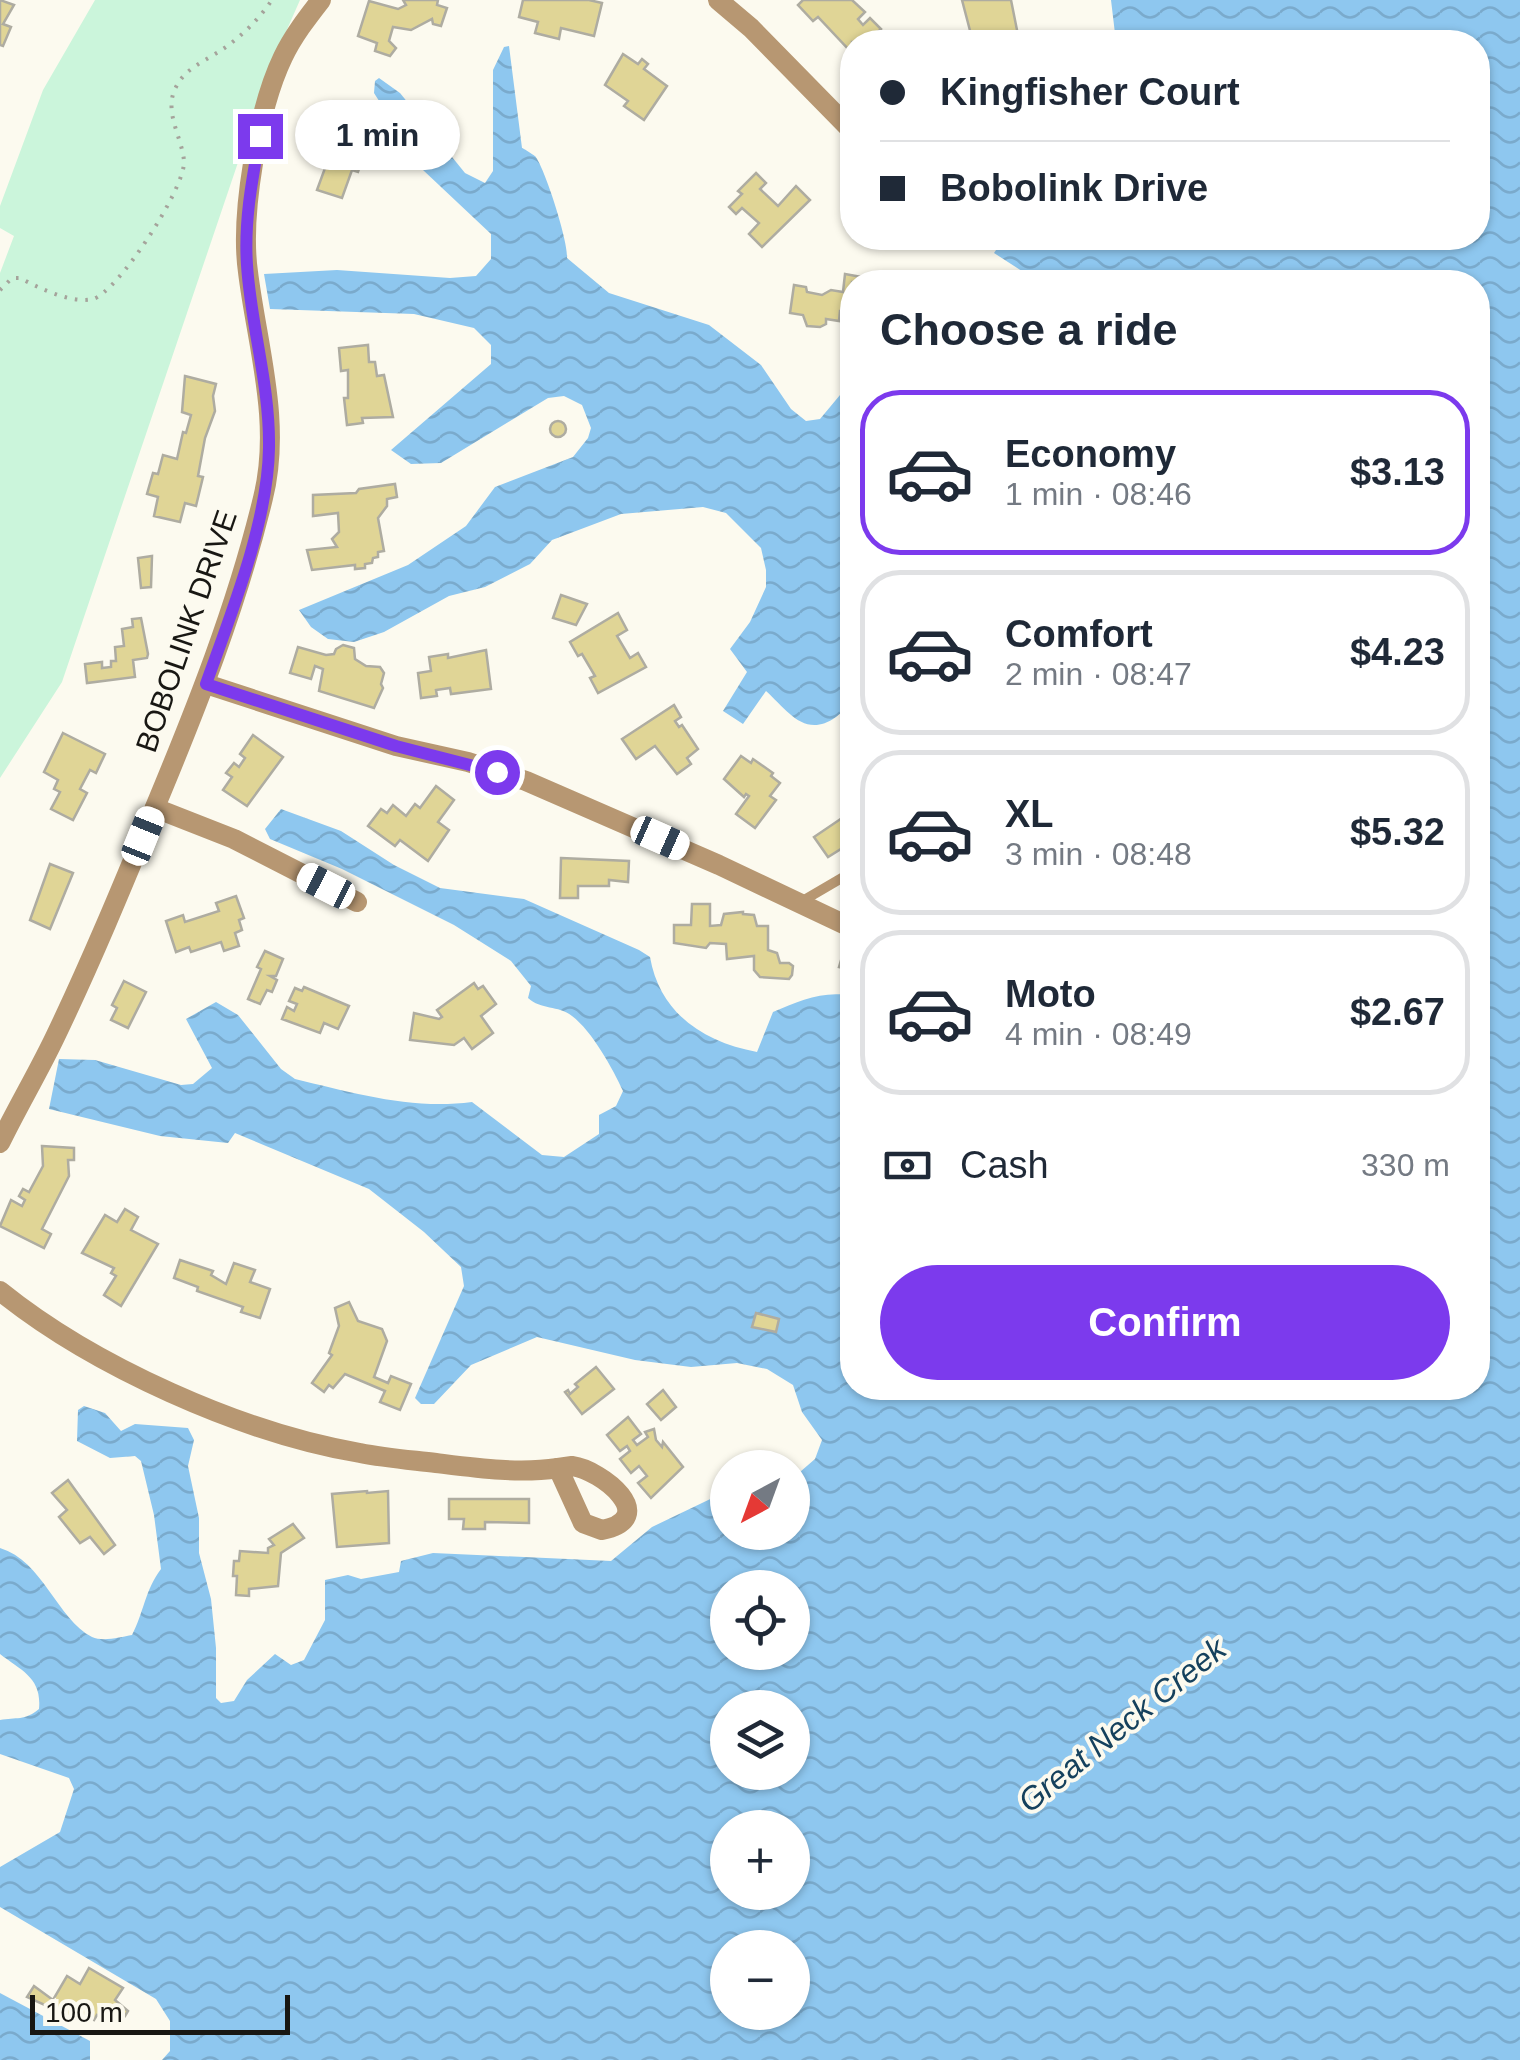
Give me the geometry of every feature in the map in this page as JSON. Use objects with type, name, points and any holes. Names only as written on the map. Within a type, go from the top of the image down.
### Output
[{"type":"street","name":"BOBOLINK DRIVE","points":[[0,1142],[55,1037],[155,808],[206,684],[250,547],[264,493],[269,453],[264,362],[247,270],[248,200],[271,87],[297,32],[320,0]]},
{"type":"street","points":[[718,0],[752,28],[840,119]]},
{"type":"street","points":[[206,684],[380,741],[526,781],[840,923]]},
{"type":"street","points":[[155,808],[234,839],[357,902]]},
{"type":"street","points":[[0,1291],[103,1360],[171,1392],[264,1428],[359,1453],[479,1468],[558,1468]]},
{"type":"lane","points":[[798,904],[840,879]]},
{"type":"path","points":[[0,290],[12,278],[20,278],[78,300],[108,291],[179,183],[184,161],[174,122],[174,90],[193,67],[242,34],[272,0]]},
{"type":"green space","points":[[95,0],[300,0],[270,68],[62,682],[0,778],[0,273],[14,236],[0,228],[0,206],[43,90]]},
{"type":"water","name":"Great Neck Creek","points":[[1111,0],[1520,0],[1520,2060],[162,2060],[170,2051],[170,2021],[156,1999],[0,1907],[0,1867],[60,1832],[74,1789],[69,1778],[0,1754],[0,1720],[34,1713],[39,1709],[39,1698],[29,1676],[0,1654],[0,1548],[28,1565],[80,1629],[101,1639],[132,1635],[161,1569],[141,1461],[135,1456],[110,1458],[77,1441],[78,1410],[84,1406],[105,1413],[121,1431],[135,1424],[188,1428],[194,1440],[188,1466],[199,1518],[199,1553],[211,1599],[216,1698],[221,1703],[234,1701],[247,1680],[275,1654],[291,1665],[304,1660],[325,1620],[325,1580],[399,1572],[401,1561],[433,1553],[611,1561],[652,1527],[710,1499],[710,1550],[810,1550],[810,1463],[822,1440],[802,1412],[793,1385],[767,1369],[737,1363],[691,1367],[635,1360],[537,1337],[471,1365],[434,1404],[421,1404],[415,1398],[464,1286],[461,1267],[424,1232],[369,1189],[235,1133],[228,1143],[160,1136],[49,1109],[59,1059],[95,1060],[181,1085],[193,1084],[212,1068],[186,1019],[216,1002],[238,1015],[281,1069],[295,1079],[405,1102],[472,1102],[542,1155],[564,1157],[599,1134],[599,1115],[616,1106],[623,1091],[580,1023],[567,1013],[528,998],[531,986],[511,961],[454,925],[342,869],[270,839],[265,829],[281,809],[341,831],[394,865],[440,888],[524,899],[639,950],[650,957],[655,977],[674,1009],[702,1033],[719,1041],[757,1052],[773,1012],[802,1001],[840,995],[840,1400],[1490,1400],[1490,270],[1020,270],[994,253],[996,250],[1490,250],[1490,30],[1115,30]]},
{"type":"water","points":[[509,46],[522,148],[535,156],[544,175],[567,258],[609,293],[709,325],[761,365],[791,409],[806,421],[820,419],[840,395],[840,714],[825,723],[806,724],[798,720],[766,691],[743,724],[723,711],[747,672],[730,649],[750,622],[766,587],[766,570],[761,548],[726,513],[703,507],[621,514],[552,540],[530,564],[485,587],[449,596],[384,632],[354,642],[328,639],[311,627],[299,610],[408,565],[466,526],[495,487],[573,457],[588,438],[591,428],[582,405],[564,396],[548,398],[441,463],[411,464],[391,450],[491,364],[491,345],[474,328],[414,314],[270,309],[264,274],[337,270],[450,278],[476,276],[491,259],[491,234],[423,170],[374,93],[375,81],[379,78],[400,93],[465,173],[485,183],[493,171],[493,70],[504,47]]},
{"type":"water","points":[[0,1993],[90,2041],[90,2060],[0,2060]]},
{"type":"building","points":[[0,0],[14,5],[3,24],[11,27],[3,46],[0,45]]},
{"type":"building","points":[[403,0],[438,0],[437,5],[447,8],[441,26],[433,24],[432,19],[411,30],[393,27],[389,41],[396,48],[390,56],[375,51],[377,43],[358,36],[369,1],[398,9],[406,5]]},
{"type":"building","points":[[523,0],[602,3],[594,36],[561,28],[559,39],[535,33],[538,22],[519,17]]},
{"type":"building","points":[[803,0],[852,0],[865,12],[858,19],[863,25],[870,18],[881,29],[840,30],[840,40],[818,17],[813,21],[798,5]]},
{"type":"building","points":[[962,0],[1011,0],[1017,30],[970,30]]},
{"type":"building","points":[[623,54],[638,64],[642,59],[648,64],[644,69],[667,86],[644,120],[624,106],[628,101],[605,85]]},
{"type":"building","points":[[340,127],[363,135],[357,154],[363,157],[358,172],[352,170],[342,198],[317,190]]},
{"type":"building","points":[[756,173],[766,183],[760,189],[778,206],[796,186],[810,200],[762,247],[749,234],[759,223],[742,208],[736,214],[729,207]]},
{"type":"building","points":[[794,285],[822,295],[831,290],[840,292],[839,321],[826,319],[820,327],[807,326],[803,315],[790,313]]},
{"type":"building","points":[[368,345],[369,362],[375,362],[377,376],[384,375],[393,417],[362,418],[363,423],[347,425],[344,398],[348,398],[348,370],[341,371],[339,348]]},
{"type":"building","points":[[185,376],[216,384],[215,411],[205,438],[198,476],[203,477],[196,506],[185,503],[180,522],[154,516],[158,497],[147,494],[163,455],[177,459],[183,432],[186,433],[191,415],[182,412]]},
{"type":"building","points":[[558,421],[566,429],[558,437],[550,429]]},
{"type":"building","points":[[395,484],[397,497],[387,499],[378,518],[384,551],[378,552],[378,557],[365,564],[365,568],[355,569],[355,565],[312,570],[307,550],[337,547],[332,539],[339,532],[338,513],[313,516],[313,495],[356,493],[359,489]]},
{"type":"building","points":[[152,556],[151,587],[141,588],[138,558]]},
{"type":"building","points":[[561,595],[587,604],[576,625],[553,618]]},
{"type":"building","points":[[618,613],[627,630],[617,636],[630,658],[638,653],[646,667],[598,693],[590,678],[595,676],[570,642]]},
{"type":"building","points":[[141,618],[148,654],[147,658],[133,660],[135,677],[87,683],[85,664],[102,662],[102,668],[111,667],[111,661],[116,661],[115,647],[124,646],[122,629],[133,627],[132,619]]},
{"type":"building","points":[[343,645],[354,648],[355,659],[366,666],[380,667],[384,673],[383,688],[374,708],[319,691],[323,669],[315,666],[311,679],[290,673],[298,647],[326,655],[334,654]]},
{"type":"building","points":[[486,650],[491,689],[451,694],[450,688],[436,690],[437,696],[421,698],[418,673],[431,671],[429,657],[448,654],[448,658]]},
{"type":"building","points":[[674,705],[681,717],[675,721],[698,749],[687,758],[691,764],[677,774],[655,746],[636,759],[622,739]]},
{"type":"building","points":[[63,733],[105,754],[96,773],[90,770],[80,789],[87,793],[73,820],[51,809],[60,792],[54,789],[58,780],[44,772]]},
{"type":"building","points":[[253,735],[283,757],[247,806],[223,790],[232,777],[226,773],[234,763],[239,767],[245,758],[240,754]]},
{"type":"building","points":[[741,756],[751,763],[753,759],[780,783],[770,796],[776,800],[755,828],[736,814],[749,796],[744,797],[724,779]]},
{"type":"building","points":[[436,786],[454,800],[438,822],[449,830],[428,861],[400,840],[395,846],[368,826],[381,809],[387,813],[393,805],[406,816],[415,804],[420,808]]},
{"type":"building","points":[[840,819],[840,850],[828,857],[814,837]]},
{"type":"building","points":[[561,858],[629,861],[628,882],[609,880],[609,886],[578,886],[578,898],[560,898]]},
{"type":"building","points":[[50,864],[73,873],[50,929],[30,920]]},
{"type":"building","points":[[236,896],[244,918],[239,920],[242,930],[235,933],[239,946],[224,951],[221,942],[191,952],[189,947],[176,952],[166,921],[183,915],[185,922],[219,911],[216,903]]},
{"type":"building","points":[[692,904],[710,904],[710,926],[721,925],[724,914],[754,915],[757,926],[768,926],[768,950],[777,953],[780,963],[793,966],[792,975],[789,979],[760,977],[754,970],[754,956],[727,959],[726,944],[710,943],[706,948],[674,943],[674,925],[691,925]]},
{"type":"building","points":[[265,951],[283,959],[276,976],[270,976],[277,980],[272,992],[267,990],[260,1004],[248,999]]},
{"type":"building","points":[[124,981],[146,992],[128,1028],[111,1020],[117,1008],[112,1005]]},
{"type":"building","points":[[474,983],[478,989],[483,986],[496,1004],[481,1016],[493,1033],[472,1049],[464,1038],[454,1045],[410,1040],[414,1013],[439,1019],[442,1017],[437,1010]]},
{"type":"building","points":[[304,987],[349,1006],[338,1029],[324,1023],[320,1033],[282,1019],[287,1007],[294,1011],[297,1004],[289,1001],[295,988],[302,991]]},
{"type":"building","points":[[42,1146],[74,1148],[74,1160],[68,1160],[69,1176],[42,1229],[51,1234],[44,1248],[0,1226],[11,1200],[22,1206],[25,1200],[19,1196],[23,1189],[29,1192],[43,1166]]},
{"type":"building","points":[[125,1209],[138,1217],[131,1230],[158,1244],[121,1306],[104,1295],[116,1276],[111,1273],[114,1268],[82,1253],[105,1215],[117,1222]]},
{"type":"building","points":[[180,1260],[213,1271],[211,1275],[226,1284],[234,1263],[255,1270],[250,1282],[270,1289],[260,1318],[174,1278]]},
{"type":"building","points":[[349,1302],[358,1321],[382,1329],[387,1341],[374,1377],[388,1383],[391,1376],[411,1384],[400,1410],[380,1402],[385,1391],[345,1374],[324,1392],[312,1383],[332,1355],[329,1353],[339,1326],[335,1308]]},
{"type":"building","points":[[756,1313],[779,1319],[776,1332],[752,1327]]},
{"type":"building","points":[[596,1367],[614,1389],[582,1414],[565,1392],[570,1394],[578,1387],[575,1384]]},
{"type":"building","points":[[663,1390],[676,1407],[661,1420],[647,1404]]},
{"type":"building","points":[[628,1417],[641,1434],[633,1440],[637,1445],[648,1437],[645,1432],[654,1429],[656,1440],[662,1447],[663,1442],[683,1467],[651,1498],[638,1483],[647,1476],[639,1466],[631,1473],[620,1459],[630,1451],[627,1446],[620,1451],[607,1435]]},
{"type":"building","points":[[68,1480],[115,1545],[104,1554],[90,1537],[80,1543],[59,1517],[67,1510],[52,1493]]},
{"type":"building","points":[[388,1491],[389,1543],[337,1547],[332,1494]]},
{"type":"building","points":[[449,1499],[529,1499],[529,1523],[485,1522],[485,1529],[463,1529],[464,1519],[449,1519]]},
{"type":"building","points":[[293,1524],[304,1538],[281,1553],[278,1586],[249,1589],[249,1596],[236,1595],[234,1561],[239,1561],[240,1551],[268,1553],[274,1545],[269,1539]]},
{"type":"building","points":[[89,1968],[123,1988],[115,2000],[128,2011],[125,2016],[120,2019],[111,2015],[108,2021],[97,2015],[94,2020],[87,2016],[85,2021],[75,2014],[71,2020],[64,2016],[60,2023],[52,2018],[56,2010],[27,1997],[34,1986],[53,2000],[67,1976],[80,1984]]},
{"type":"route","points":[[260,136],[246,235],[247,270],[264,362],[269,453],[264,493],[245,565],[206,684],[396,746],[497,772]]}]
